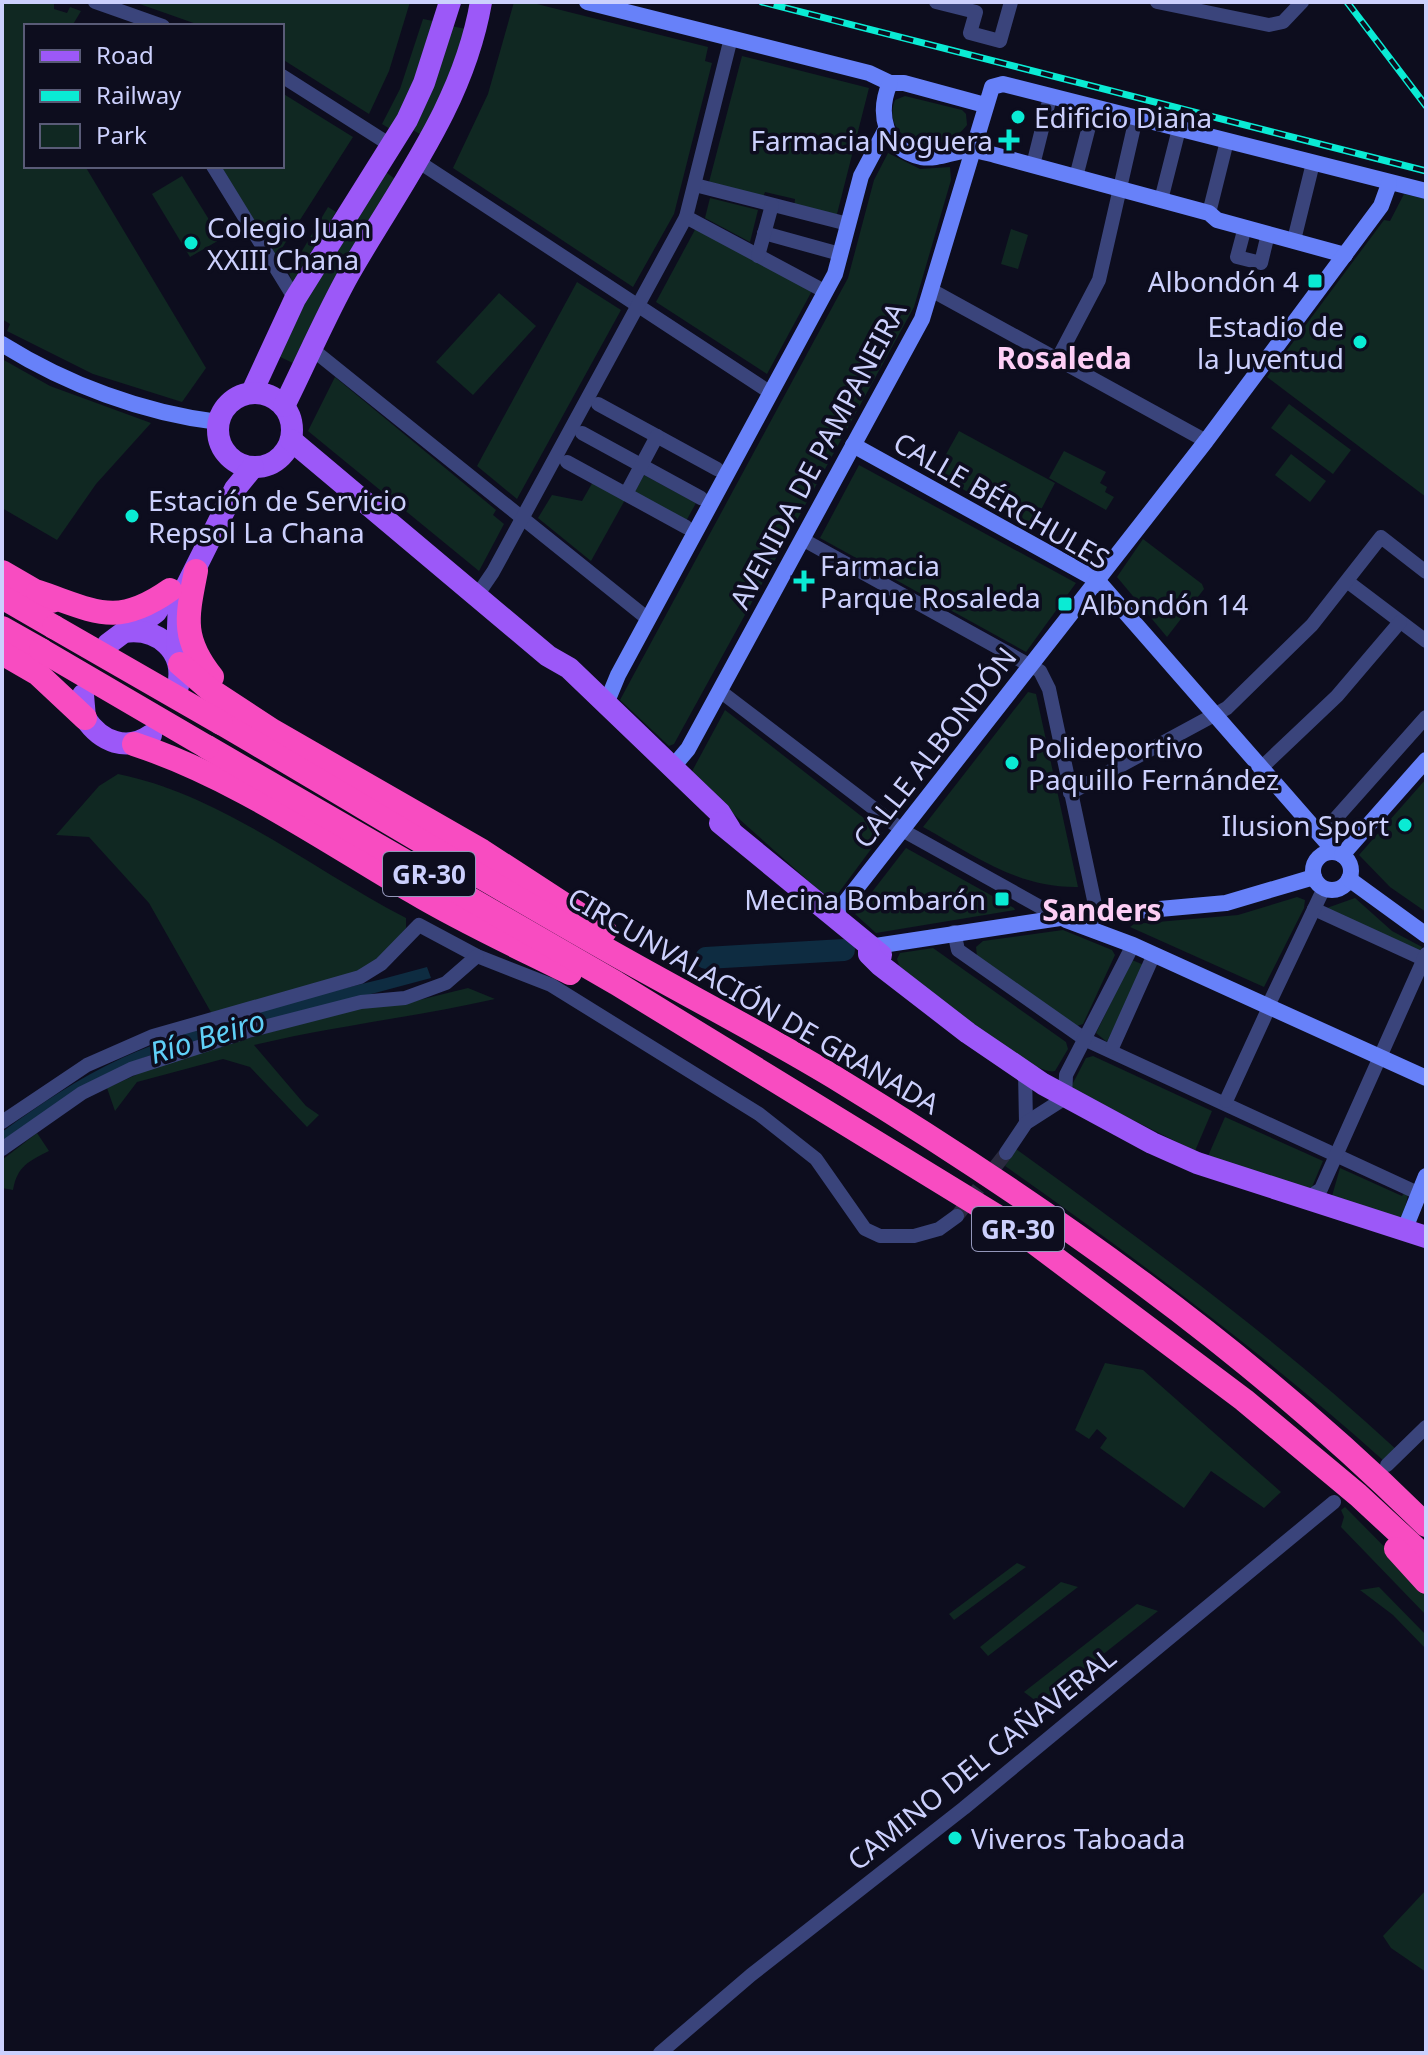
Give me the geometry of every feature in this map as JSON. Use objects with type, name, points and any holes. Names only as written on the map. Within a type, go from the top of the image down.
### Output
[{"type":"highway","points":[[196,571],[188,609],[188,633],[193,650],[211,676],[257,720]]},
{"type":"highway","points":[[2,572],[121,636]]},
{"type":"highway","points":[[38,592],[88,610],[126,614],[152,603],[170,590]]},
{"type":"highway","name":"CIRCUNVALACIÓN DE GRANADA","points":[[2,597],[615,955],[648,970],[832,1076],[997,1179],[1106,1254],[1266,1378],[1417,1511],[1426,1525]]},
{"type":"highway","name":"CIRCUNVALACIÓN DE GRANADA","points":[[2,628],[649,1003],[1011,1225],[1164,1336],[1358,1495],[1426,1558]]},
{"type":"highway","points":[[2,653],[84,707]]},
{"type":"highway","points":[[178,668],[257,720],[482,851],[620,942],[648,970]]},
{"type":"highway","points":[[142,739],[271,807],[417,895],[613,995],[649,1003]]},
{"type":"highway","points":[[1358,1495],[1376,1527],[1426,1582]]},
{"type":"main road","points":[[252,392],[295,299],[392,146],[424,83],[450,2]]},
{"type":"main road","points":[[457,2],[471,6],[481,2]]},
{"type":"main road","points":[[284,406],[348,276],[419,162],[452,95],[481,2]]},
{"type":"main road","points":[[252,392],[265,393],[284,406],[292,425],[291,440],[279,459],[253,467],[238,463],[225,452],[217,435],[218,422],[230,401],[252,392]]},
{"type":"main road","points":[[291,440],[478,594],[548,656],[604,693],[672,768],[720,813],[730,829]]},
{"type":"main road","points":[[121,636],[156,612],[170,590],[223,480],[225,452]]},
{"type":"main road","points":[[178,668],[179,601],[235,489],[253,467]]},
{"type":"main road","points":[[121,636],[158,637],[178,668]]},
{"type":"main road","points":[[548,656],[563,681],[698,809],[730,829],[869,947],[869,954],[891,958],[933,1008],[1034,1078],[1065,1086],[1197,1163],[1317,1198],[1426,1237]]},
{"type":"main road","points":[[604,693],[607,717],[630,746],[646,753],[661,767],[672,768]]},
{"type":"main road","points":[[84,707],[109,741],[142,739]]},
{"type":"street","points":[[95,2],[135,21]]},
{"type":"street","points":[[587,2],[869,73],[890,83],[904,83],[985,105]]},
{"type":"street","points":[[936,2],[976,12],[970,33],[1000,41],[1011,2]]},
{"type":"street","points":[[1157,2],[1256,25],[1283,22],[1302,2]]},
{"type":"street","points":[[478,594],[523,518],[686,217],[731,38]]},
{"type":"street","points":[[284,77],[392,146]]},
{"type":"street","points":[[890,83],[882,101],[886,129],[908,152],[923,157],[972,150],[1209,213],[1217,220],[1345,255]]},
{"type":"street","name":"AVENIDA DE PAMPANEIRA","points":[[672,768],[688,749],[922,319],[933,291],[985,105],[996,85],[1094,107]]},
{"type":"street","points":[[1035,157],[1049,101]]},
{"type":"street","points":[[1076,177],[1094,107],[1426,191]]},
{"type":"street","points":[[1057,360],[1099,280],[1136,118]]},
{"type":"street","points":[[604,693],[648,619],[826,292],[840,254],[861,176],[886,129]]},
{"type":"street","points":[[1161,200],[1179,129]]},
{"type":"street","points":[[1209,213],[1227,141]]},
{"type":"street","points":[[419,162],[771,393]]},
{"type":"street","points":[[1294,240],[1313,163]]},
{"type":"street","points":[[214,168],[295,299]]},
{"type":"street","name":"CALLE ALBONDÓN","points":[[833,918],[1206,441],[1381,206],[1389,184]]},
{"type":"street","points":[[695,185],[848,224]]},
{"type":"street","points":[[758,256],[772,205]]},
{"type":"street","points":[[686,217],[826,292]]},
{"type":"street","points":[[1245,227],[1237,257],[1261,263],[1268,234]]},
{"type":"street","points":[[764,233],[840,254]]},
{"type":"street","points":[[933,291],[1206,441]]},
{"type":"street","points":[[2,344],[97,391],[146,408],[218,422]]},
{"type":"street","points":[[312,349],[648,619]]},
{"type":"street","points":[[598,404],[717,469]]},
{"type":"street","points":[[582,433],[701,498]]},
{"type":"street","points":[[626,494],[657,436]]},
{"type":"street","name":"CALLE BÉRCHULES","points":[[853,445],[1097,580],[1320,836],[1332,854]]},
{"type":"street","points":[[567,462],[686,527]]},
{"type":"street","points":[[1070,793],[1214,715],[1289,651],[1381,537],[1426,572]]},
{"type":"street","points":[[802,539],[1040,671],[1049,689],[1097,914],[1097,932]]},
{"type":"street","points":[[1352,585],[1426,641]]},
{"type":"street","points":[[1260,769],[1337,696],[1400,622]]},
{"type":"street","points":[[720,691],[902,830],[1060,918],[1133,945],[1267,1010],[1426,1078]]},
{"type":"street","points":[[1320,836],[1426,717]]},
{"type":"street","points":[[1226,1101],[1314,909],[1319,883],[1313,865],[1332,854],[1426,760]]},
{"type":"street","points":[[891,958],[954,932],[1060,918],[1240,901],[1319,883],[1338,889],[1349,879],[1351,868],[1332,854]]},
{"type":"street","points":[[1349,879],[1426,935]]},
{"type":"street","points":[[1314,909],[1425,956],[1317,1198]]},
{"type":"street","points":[[1116,912],[1123,937],[1133,945]]},
{"type":"street","points":[[2,1122],[87,1065],[153,1036],[360,977],[381,964],[419,925],[477,956],[551,985],[759,1114],[816,1159],[865,1229],[880,1236],[914,1236],[939,1229],[957,1216]]},
{"type":"street","points":[[954,932],[958,950],[1086,1040],[1418,1193]]},
{"type":"street","points":[[1006,1153],[1026,1123],[1065,1086],[1133,945]]},
{"type":"street","points":[[2,1149],[82,1093],[131,1069],[218,1040],[361,1002],[405,998],[446,983],[477,956]]},
{"type":"street","points":[[1112,1048],[1151,961]]},
{"type":"street","points":[[1026,1123],[1034,1078]]},
{"type":"street","points":[[1404,1231],[1426,1176]]},
{"type":"street","points":[[1387,1465],[1426,1427]]},
{"type":"street","name":"CAMINO DEL CAÑAVERAL","points":[[660,2053],[751,1975],[964,1808],[1334,1502]]},
{"type":"green space","points":[[2,2],[54,2],[54,9],[67,13],[70,7],[81,11],[73,24],[24,24],[24,168],[86,168],[206,368],[182,402],[93,374],[7,331],[10,324],[2,319]]},
{"type":"green space","points":[[134,2],[410,2],[389,71],[369,114],[284,60],[284,24],[196,24]]},
{"type":"green space","points":[[514,2],[529,2],[708,47],[705,61],[712,63],[674,214],[633,287],[453,168],[488,94]]},
{"type":"green space","points":[[423,19],[433,21],[410,92],[390,129],[382,124],[400,89]]},
{"type":"green space","points":[[451,26],[466,29],[425,137],[411,129]]},
{"type":"green space","points":[[742,56],[869,88],[836,218],[794,208],[795,199],[765,192],[762,200],[708,186]]},
{"type":"green space","points":[[284,94],[353,137],[275,259],[220,168],[284,168]]},
{"type":"green space","points":[[905,96],[962,110],[966,114],[967,125],[942,142],[928,144],[915,141],[896,126],[892,114],[895,100]]},
{"type":"green space","points":[[888,153],[920,169],[950,167],[951,180],[914,307],[674,744],[669,746],[620,700],[848,278],[874,180]]},
{"type":"green space","points":[[383,170],[399,182],[295,364],[274,354]]},
{"type":"green space","points":[[182,176],[221,239],[190,257],[152,194]]},
{"type":"green space","name":"Estadio de la Juventud","points":[[1404,194],[1426,199],[1426,497],[1267,377],[1384,220],[1390,221]]},
{"type":"green space","points":[[710,198],[758,210],[750,242],[705,218]]},
{"type":"green space","points":[[328,207],[336,212],[293,284],[289,273]]},
{"type":"green space","points":[[697,226],[813,289],[767,374],[656,302]]},
{"type":"green space","points":[[1011,229],[1028,235],[1018,269],[1001,264]]},
{"type":"green space","points":[[577,282],[621,310],[517,499],[477,466]]},
{"type":"green space","points":[[499,293],[536,326],[473,395],[436,362]]},
{"type":"green space","points":[[2,359],[50,386],[151,423],[96,484],[57,540],[2,508]]},
{"type":"green space","points":[[335,377],[496,510],[493,515],[504,524],[479,571],[308,431]]},
{"type":"green space","points":[[1289,404],[1351,450],[1333,474],[1271,428]]},
{"type":"green space","points":[[959,431],[1055,483],[1032,527],[935,474]]},
{"type":"green space","points":[[1064,451],[1106,472],[1100,483],[1107,487],[1105,492],[1114,497],[1106,510],[1049,478]]},
{"type":"green space","points":[[1291,454],[1326,481],[1310,502],[1275,475]]},
{"type":"green space","points":[[859,465],[1076,583],[1026,652],[820,538]]},
{"type":"green space","points":[[644,475],[696,503],[685,523],[633,495]]},
{"type":"green space","points":[[594,480],[626,498],[591,561],[538,518],[552,495],[582,501]]},
{"type":"green space","points":[[1143,539],[1202,584],[1204,589],[1167,637],[1117,577]]},
{"type":"green space","name":"Polideportivo Paquillo Fernández","points":[[1028,692],[1036,694],[1078,887],[1056,886],[1016,876],[978,859],[923,827]]},
{"type":"green space","points":[[725,710],[883,833],[837,895],[823,894],[690,775]]},
{"type":"green space","points":[[118,774],[156,784],[230,816],[406,918],[406,928],[379,960],[360,973],[212,1014],[149,903],[89,837],[56,835],[99,786]]},
{"type":"green space","name":"Ilusion Sport","points":[[1426,779],[1426,912],[1390,887],[1359,855]]},
{"type":"green space","points":[[906,848],[1015,910],[876,933],[855,914]]},
{"type":"green space","points":[[1297,897],[1305,900],[1304,908],[1264,987],[1130,927],[1134,924],[1238,915]]},
{"type":"green space","points":[[1355,898],[1392,931],[1422,947],[1420,952],[1324,909]]},
{"type":"green space","points":[[1063,930],[1112,950],[1115,955],[1083,1024],[1077,1026],[977,956],[976,947],[983,941]]},
{"type":"green space","points":[[933,948],[1066,1042],[1068,1049],[1055,1071],[1043,1069],[1002,1046],[900,968],[897,959],[900,953]]},
{"type":"green space","points":[[1132,960],[1144,965],[1107,1042],[1096,1033]]},
{"type":"green space","points":[[468,988],[495,999],[254,1045],[306,1106],[319,1115],[307,1127],[250,1067],[223,1059],[137,1082],[115,1111],[107,1088],[160,1064],[245,1039],[363,1007],[411,1002]]},
{"type":"green space","points":[[1093,1056],[1212,1111],[1195,1151],[1075,1091],[1072,1085],[1086,1058]]},
{"type":"green space","points":[[1225,1117],[1323,1161],[1312,1187],[1306,1189],[1208,1156]]},
{"type":"green space","points":[[37,1133],[49,1151],[25,1165],[13,1190],[2,1188],[2,1160]]},
{"type":"green space","points":[[1016,1149],[1164,1257],[1259,1332],[1398,1451],[1385,1462],[1294,1383],[1200,1308],[1005,1166]]},
{"type":"green space","points":[[1340,1168],[1402,1196],[1405,1192],[1408,1195],[1402,1220],[1332,1196]]},
{"type":"green space","points":[[1105,1363],[1143,1370],[1281,1492],[1264,1508],[1211,1471],[1184,1508],[1100,1448],[1107,1438],[1097,1429],[1089,1439],[1075,1430]]},
{"type":"green space","points":[[1345,1507],[1426,1589],[1426,1615],[1341,1527],[1344,1517],[1341,1510]]},
{"type":"green space","points":[[1017,1563],[1026,1567],[954,1620],[949,1614]]},
{"type":"green space","points":[[1061,1582],[1078,1587],[988,1656],[980,1647]]},
{"type":"green space","points":[[1379,1587],[1426,1635],[1426,1649],[1393,1615],[1360,1590]]},
{"type":"green space","points":[[1137,1604],[1158,1611],[1040,1704],[1024,1692]]},
{"type":"green space","points":[[1426,1890],[1426,1972],[1391,1948],[1383,1936]]},
{"type":"water","points":[[427,967],[431,978],[169,1048],[125,1065],[2,1143],[2,1132],[16,1122],[75,1083],[122,1058],[234,1018]]},
{"type":"waterway","name":"Río Beiro","points":[[706,958],[844,950]]},
{"type":"tunnel","points":[[957,1216],[1006,1153]]},
{"type":"railway","points":[[762,2],[1426,171]]},
{"type":"railway","points":[[1347,2],[1426,106]]},
{"type":"place","name":"Edificio Diana","points":[[1018,117]]},
{"type":"place","name":"Farmacia Noguera","points":[[1009,140]]},
{"type":"place","name":"Colegio Juan XXIII Chana","points":[[191,243]]},
{"type":"place","name":"Albondón 4","points":[[1315,281]]},
{"type":"place","name":"Estadio de la Juventud","points":[[1360,342]]},
{"type":"place","name":"Estación de Servicio Repsol La Chana","points":[[132,516]]},
{"type":"place","name":"Farmacia Parque Rosaleda","points":[[804,581]]},
{"type":"place","name":"Albondón 14","points":[[1065,604]]},
{"type":"place","name":"Polideportivo Paquillo Fernández","points":[[1012,763]]},
{"type":"place","name":"Ilusion Sport","points":[[1405,825]]},
{"type":"place","name":"Mecina Bombarón","points":[[1002,899]]},
{"type":"place","name":"Viveros Taboada","points":[[955,1838]]},
{"type":"district","name":"Rosaleda","points":[[1064,357]]},
{"type":"district","name":"Sanders","points":[[1102,909]]}]
